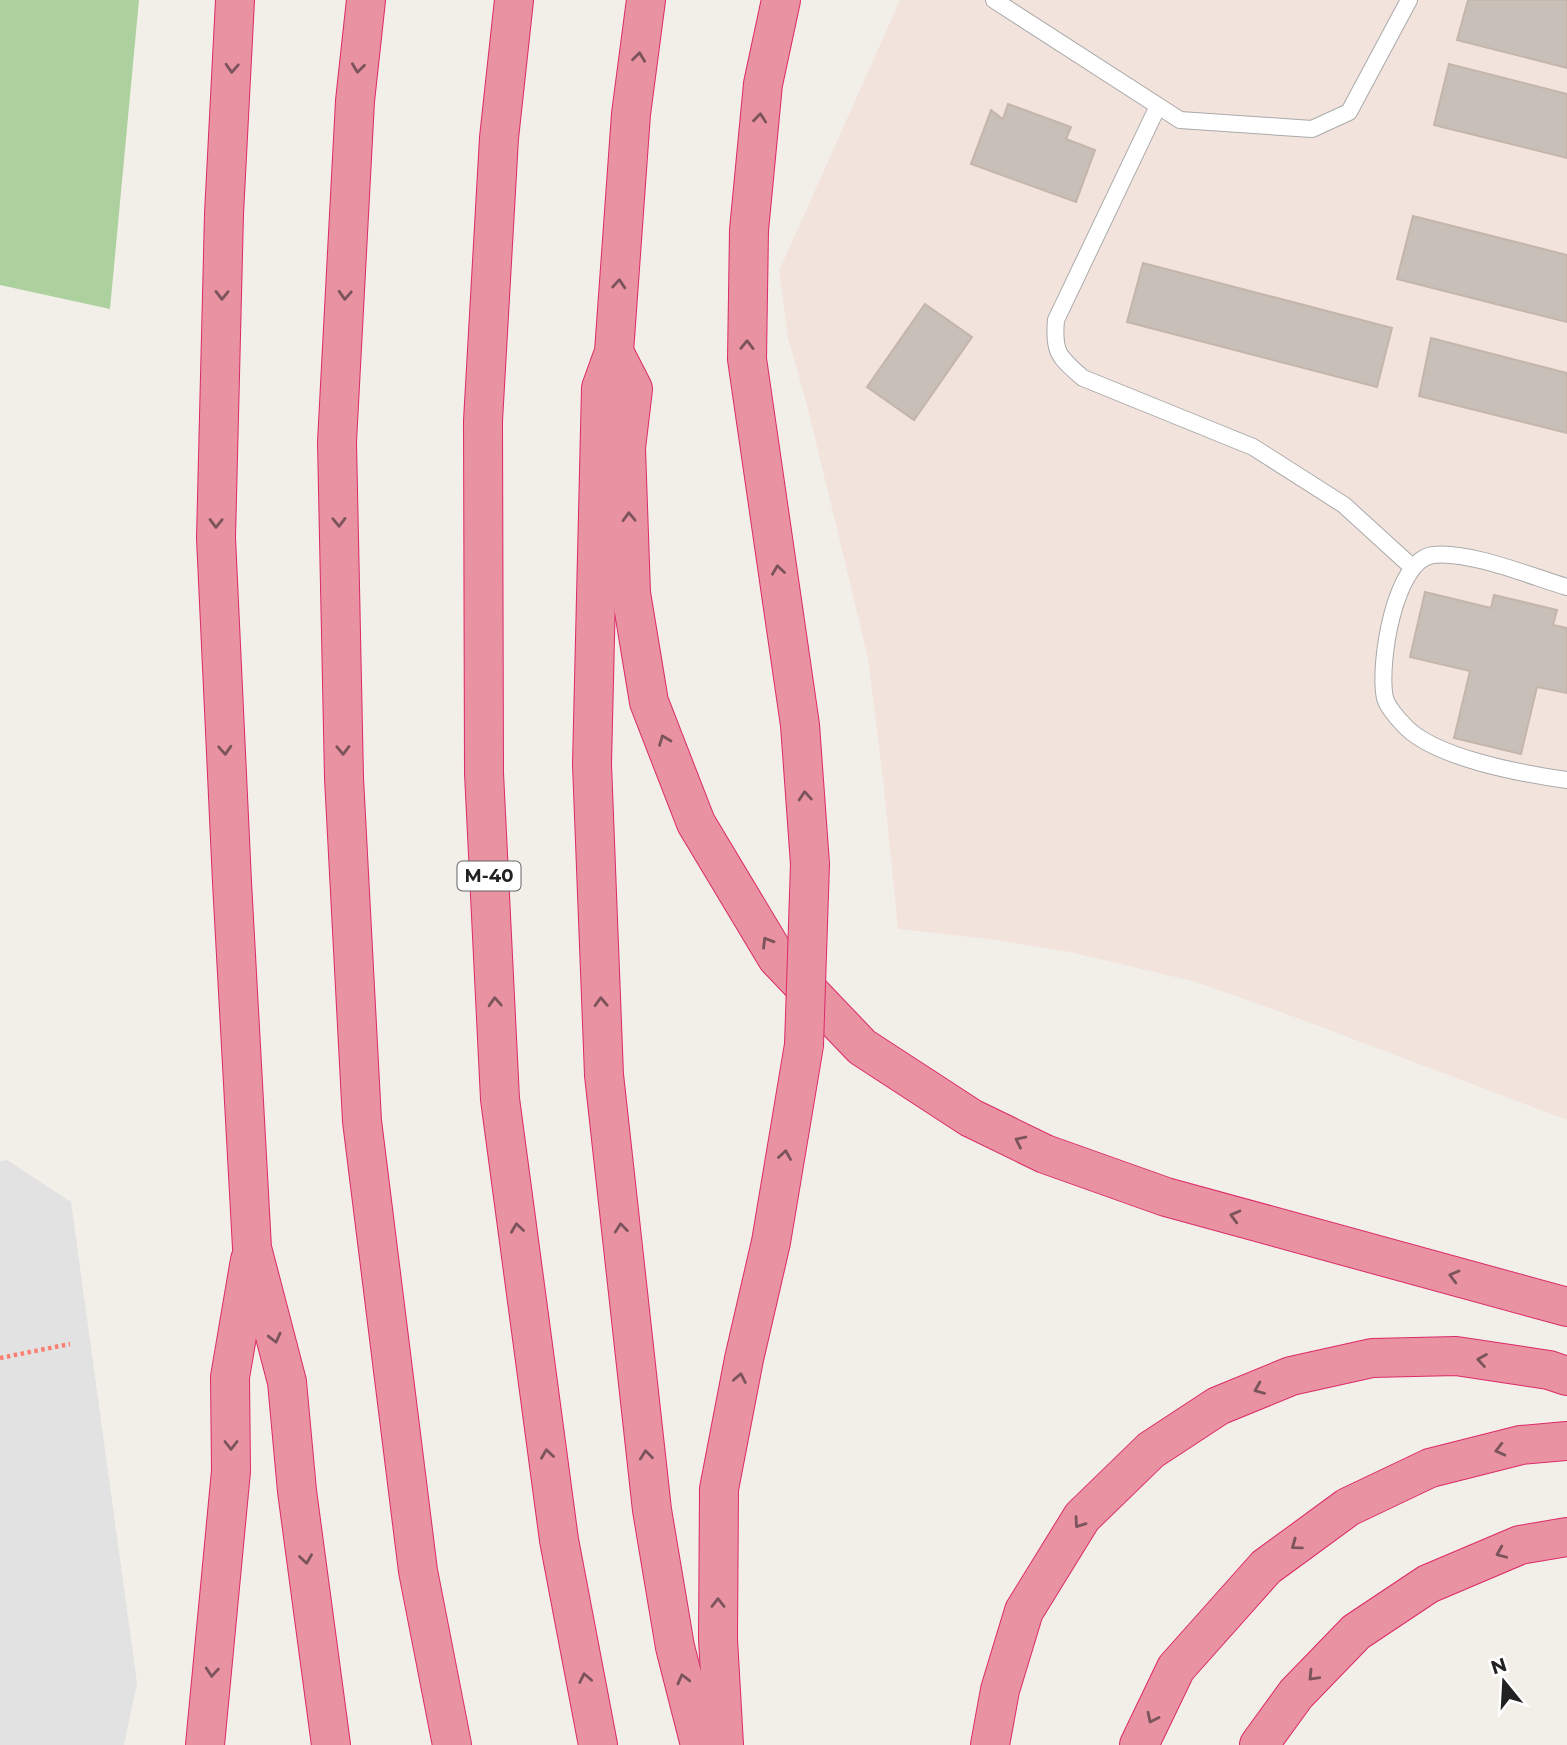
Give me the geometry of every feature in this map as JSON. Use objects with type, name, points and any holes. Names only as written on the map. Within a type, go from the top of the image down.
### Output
[{"type":"highway","points":[[235,0],[224,214],[216,538],[252,1248],[287,1382],[297,1492],[331,1745]]},
{"type":"highway","points":[[366,0],[355,101],[337,442],[344,778],[362,1121],[418,1571],[452,1745]]},
{"type":"highway","name":"M-40","points":[[514,0],[499,138],[483,421],[484,773],[500,1099],[559,1540],[597,1745]]},
{"type":"highway","points":[[646,0],[631,114],[614,352],[601,388],[593,750],[604,1075],[652,1510],[676,1647],[700,1745]]},
{"type":"highway","points":[[724,1745],[718,1639],[719,1489],[744,1359],[771,1242],[804,1045],[810,864],[800,725],[747,359],[748,230],[763,84],[780,0]]},
{"type":"highway","points":[[614,352],[633,389],[626,448],[631,593],[649,702],[696,823],[777,958],[862,1046],[971,1118],[1045,1154],[1166,1197],[1567,1307]]},
{"type":"highway","points":[[203,1737],[231,1471],[230,1377],[252,1248]]},
{"type":"highway","points":[[990,1745],[1000,1690],[1024,1611],[1082,1517],[1151,1450],[1218,1406],[1291,1376],[1372,1358],[1456,1356],[1558,1373]]},
{"type":"highway","points":[[1139,1745],[1176,1668],[1266,1567],[1348,1507],[1430,1468],[1521,1445],[1567,1440]]},
{"type":"highway","points":[[1259,1745],[1296,1694],[1356,1632],[1387,1611],[1428,1584],[1521,1545],[1567,1538]]},
{"type":"lane","points":[[994,0],[1180,120],[1311,129],[1349,112],[1409,0]]},
{"type":"lane","points":[[1158,106],[1056,320],[1054,342],[1063,361],[1083,378],[1253,446],[1344,505],[1412,567]]},
{"type":"lane","points":[[1567,587],[1459,555],[1430,555],[1412,567],[1397,596],[1384,660],[1385,699],[1404,726],[1441,751],[1527,775],[1567,780]]},
{"type":"path","points":[[0,1357],[70,1344]]},
{"type":"shaded area","points":[[900,0],[1567,0],[1567,1120],[1196,982],[1070,952],[898,929],[868,658],[808,409],[788,338],[779,271]]},
{"type":"shaded area","points":[[7,1160],[71,1202],[137,1683],[124,1745],[0,1745],[0,1161]]},
{"type":"green space","points":[[0,0],[139,0],[110,309],[0,285]]},
{"type":"building","points":[[1468,0],[1567,0],[1567,68],[1457,40]]},
{"type":"building","points":[[1449,64],[1567,94],[1567,158],[1434,125]]},
{"type":"building","points":[[1008,104],[1071,127],[1066,139],[1095,150],[1076,202],[971,164],[991,110],[1003,119]]},
{"type":"building","points":[[1413,216],[1567,255],[1567,322],[1397,279]]},
{"type":"building","points":[[1143,263],[1392,328],[1377,387],[1127,322]]},
{"type":"building","points":[[925,304],[972,337],[914,420],[867,387]]},
{"type":"building","points":[[1431,338],[1567,373],[1567,433],[1419,396]]},
{"type":"building","points":[[1425,592],[1491,608],[1494,595],[1557,610],[1553,625],[1567,628],[1567,693],[1537,687],[1521,754],[1454,738],[1470,671],[1410,657]]}]
